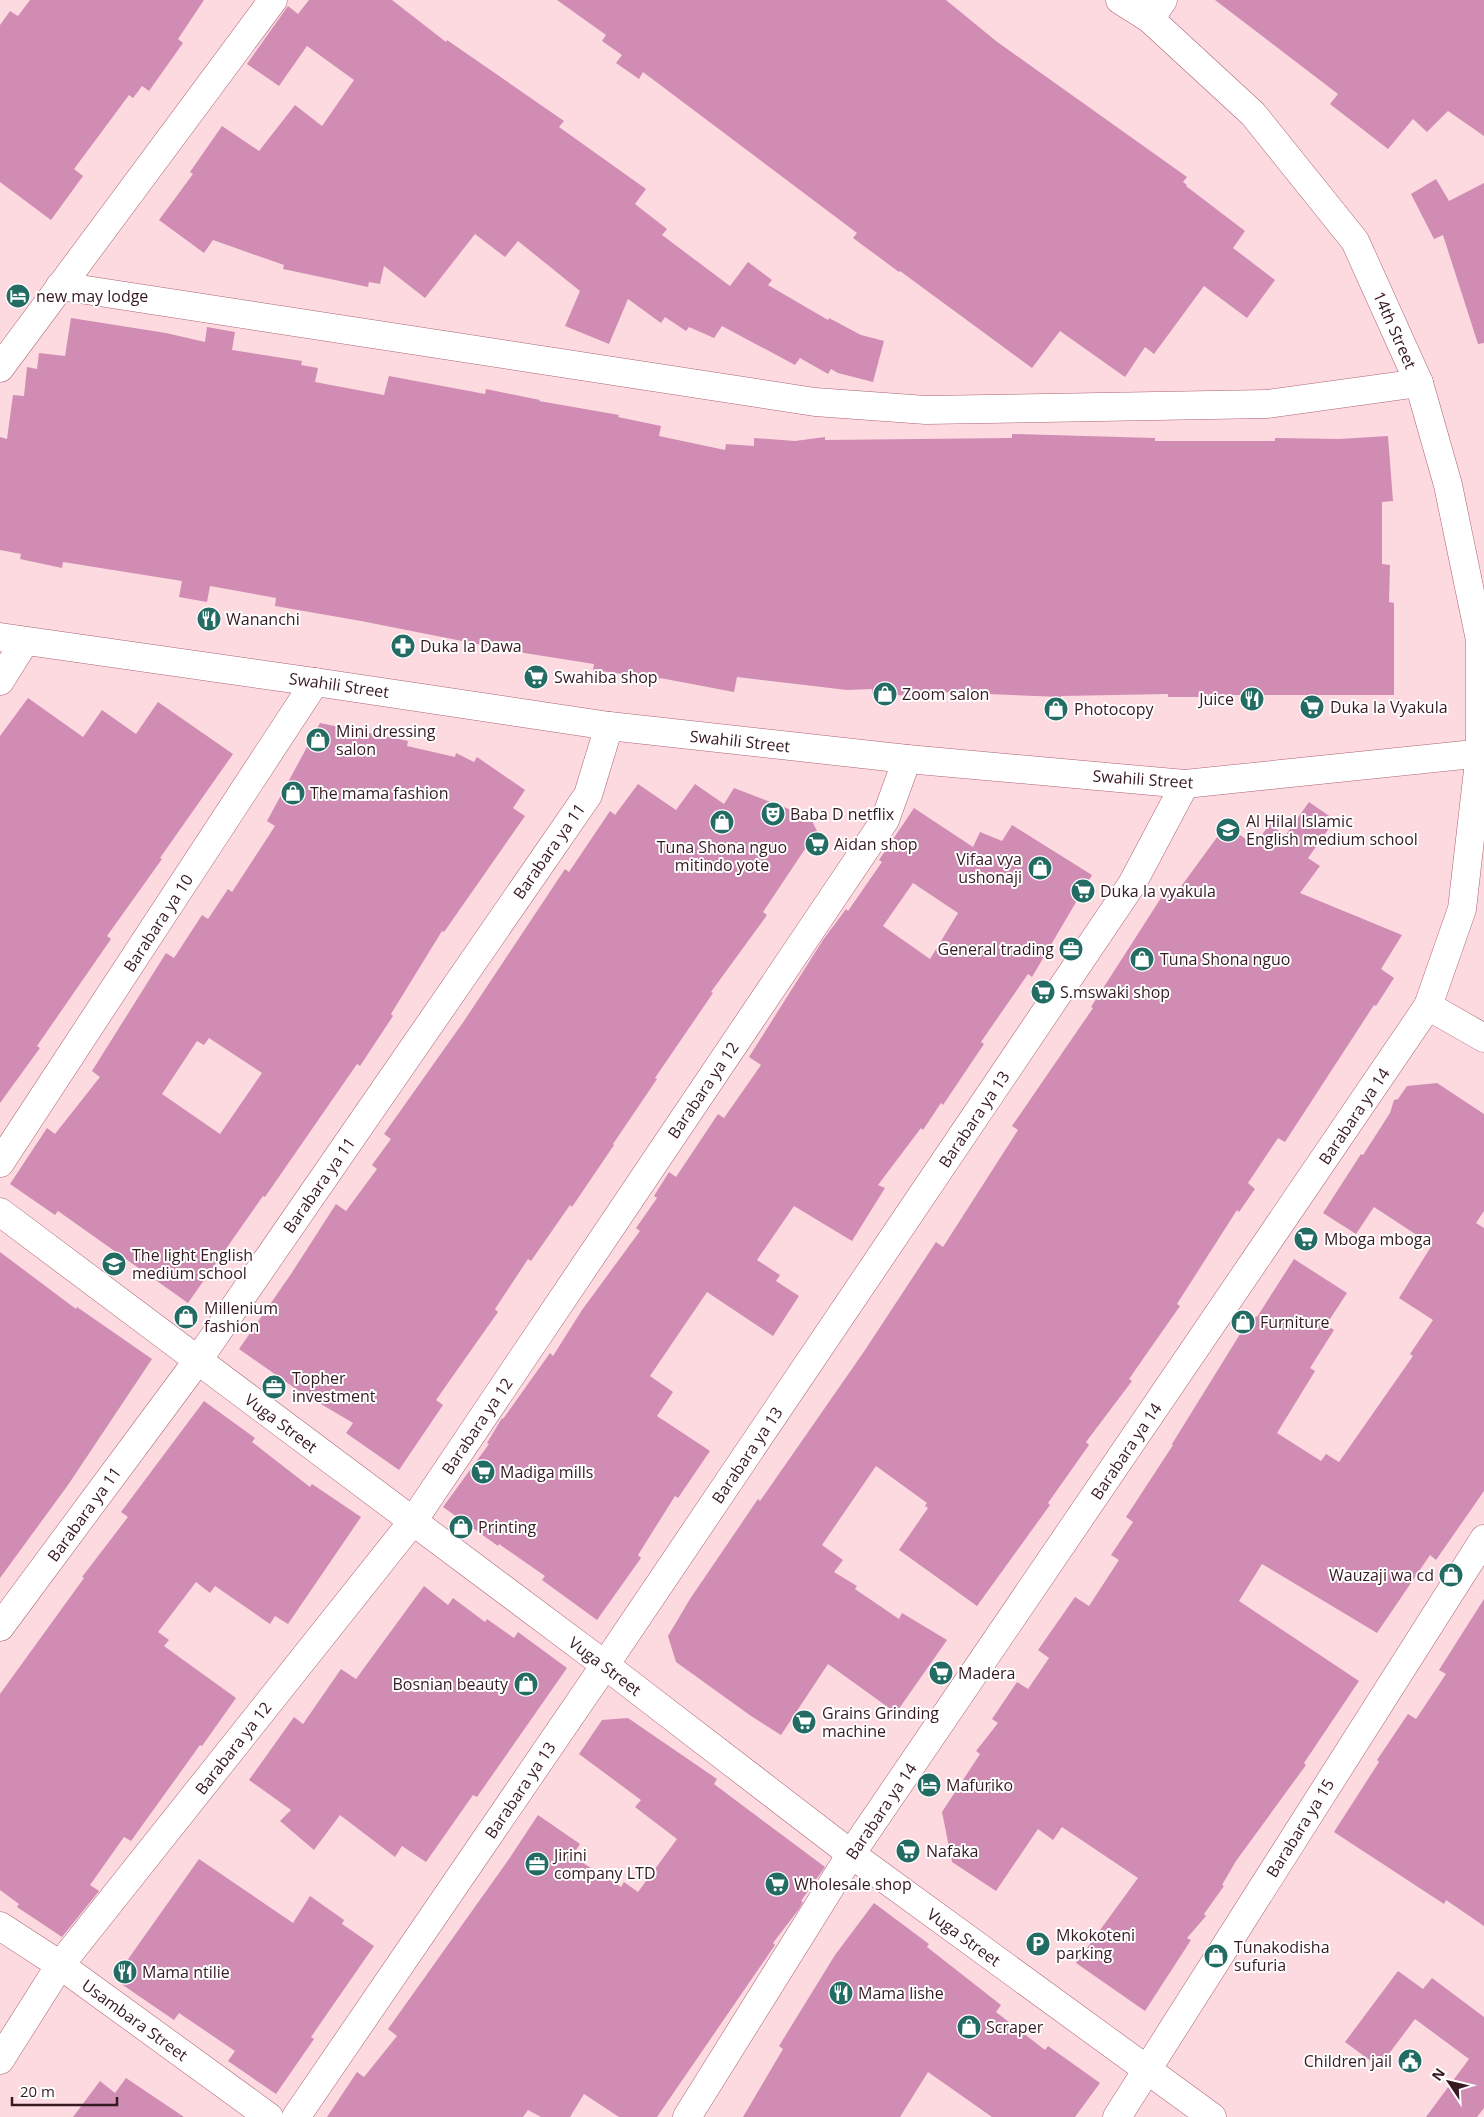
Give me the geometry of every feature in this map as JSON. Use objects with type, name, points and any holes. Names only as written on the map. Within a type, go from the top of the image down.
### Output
[{"type":"street","points":[[0,368],[273,0]]},
{"type":"street","name":"14th Street","points":[[1120,0],[1157,10],[1253,114],[1355,241],[1419,383],[1448,484],[1480,640],[1482,753]]},
{"type":"street","points":[[60,286],[815,402],[926,410],[1267,404],[1419,383]]},
{"type":"street","points":[[0,681],[12,639]]},
{"type":"street","name":"Swahili Street","points":[[12,639],[609,726],[907,759],[1185,784],[1482,753]]},
{"type":"street","name":"Barabara ya 10","points":[[0,1164],[315,682]]},
{"type":"street","name":"Barabara ya 11","points":[[0,1627],[198,1360],[588,795],[609,726]]},
{"type":"street","name":"Barabara ya 14","points":[[687,2117],[851,1854],[1428,1006],[1462,909],[1482,753]]},
{"type":"street","name":"Barabara ya 12","points":[[0,2060],[60,1965],[413,1521],[885,820],[907,759]]},
{"type":"street","name":"Barabara ya 13","points":[[296,2117],[605,1666],[1132,884],[1185,784]]},
{"type":"street","points":[[1428,1006],[1484,1038]]},
{"type":"street","name":"Vuga Street","points":[[0,1212],[413,1521],[851,1854],[1212,2117]]},
{"type":"street","name":"Barabara ya 15","points":[[1117,2117],[1484,1539]]},
{"type":"street","name":"Usambara Street","points":[[0,1926],[60,1965],[268,2117]]},
{"type":"building","points":[[30,0],[204,0],[178,39],[183,43],[149,91],[142,86],[133,98],[129,95],[74,169],[83,176],[51,220],[0,182],[0,25],[10,11],[18,16]]},
{"type":"building","points":[[309,0],[392,0],[446,42],[447,40],[564,121],[559,127],[646,189],[635,204],[667,229],[662,235],[730,286],[748,262],[772,280],[768,285],[828,320],[829,318],[861,335],[884,341],[873,382],[838,373],[831,369],[828,374],[800,358],[795,365],[722,326],[714,338],[689,327],[686,331],[665,317],[661,323],[628,299],[609,344],[565,326],[580,291],[518,241],[505,257],[475,234],[425,298],[384,266],[380,284],[369,282],[368,287],[283,269],[284,265],[213,240],[204,253],[159,220],[193,174],[190,172],[222,126],[259,151],[295,105],[322,126],[354,80],[307,46],[279,86],[247,64],[288,6],[298,14]]},
{"type":"building","points":[[557,0],[946,0],[996,41],[1187,177],[1183,182],[1186,186],[1245,231],[1233,248],[1275,280],[1247,318],[1204,286],[1154,354],[1145,347],[1125,377],[1060,331],[1032,368],[853,238],[857,233],[643,72],[639,79],[616,63],[622,55],[602,41],[606,35]]},
{"type":"building","points":[[1215,0],[1484,0],[1484,136],[1448,111],[1427,132],[1413,119],[1388,149],[1330,104],[1338,94]]},
{"type":"building","points":[[1436,179],[1449,201],[1484,183],[1484,343],[1478,344],[1443,235],[1434,239],[1411,194]]},
{"type":"building","points":[[71,318],[166,333],[205,342],[207,327],[235,332],[232,350],[302,361],[301,365],[318,368],[315,382],[384,395],[389,376],[485,394],[486,389],[539,401],[619,415],[618,417],[661,426],[659,436],[725,450],[726,444],[754,446],[754,438],[795,441],[825,437],[825,440],[1012,438],[1012,434],[1155,438],[1155,441],[1275,441],[1275,438],[1339,439],[1388,436],[1393,501],[1382,502],[1382,564],[1390,565],[1389,602],[1394,603],[1394,695],[1168,697],[1168,694],[1061,697],[938,692],[938,697],[872,694],[872,689],[847,690],[737,677],[734,692],[660,678],[593,670],[594,664],[518,652],[275,606],[276,598],[210,586],[207,602],[179,597],[182,581],[63,562],[62,568],[20,559],[21,554],[0,550],[0,437],[7,439],[13,395],[24,396],[27,367],[37,369],[39,353],[65,356]]},
{"type":"building","points":[[28,698],[83,737],[102,710],[136,734],[158,702],[233,754],[107,936],[111,939],[37,1046],[40,1048],[0,1103],[0,736]]},
{"type":"building","points":[[320,723],[408,741],[407,746],[455,757],[456,753],[474,762],[477,757],[525,790],[513,808],[525,816],[444,932],[442,931],[391,1014],[393,1016],[360,1066],[357,1064],[265,1197],[263,1196],[188,1303],[58,1211],[55,1215],[10,1184],[47,1128],[55,1134],[100,1077],[92,1071],[166,953],[174,958],[202,915],[208,919],[228,889],[232,892],[275,826],[267,821]],"holes":[[[209,1038],[262,1073],[220,1134],[162,1094],[197,1041],[204,1045]]]},
{"type":"building","points":[[638,784],[676,810],[695,784],[724,804],[734,788],[810,817],[817,831],[763,912],[767,915],[711,992],[713,993],[655,1078],[657,1079],[614,1145],[572,1207],[570,1205],[531,1261],[528,1259],[495,1309],[498,1312],[436,1400],[443,1405],[399,1470],[346,1433],[353,1423],[299,1391],[239,1349],[291,1274],[336,1204],[346,1211],[377,1169],[372,1165],[391,1139],[384,1134],[464,1021],[565,869],[569,872],[610,811],[615,815]]},
{"type":"building","points":[[1309,802],[1335,820],[1308,858],[1320,866],[1300,893],[1402,935],[1381,969],[1394,978],[1376,1006],[1374,1005],[1285,1142],[1278,1138],[1248,1183],[1255,1189],[1239,1212],[1237,1210],[1177,1304],[1180,1306],[1129,1379],[1132,1381],[1086,1442],[1089,1445],[1048,1503],[1050,1505],[977,1606],[899,1550],[928,1508],[925,1506],[927,1503],[876,1466],[822,1545],[843,1560],[834,1572],[857,1586],[855,1589],[899,1619],[902,1613],[947,1640],[896,1713],[828,1664],[781,1735],[751,1716],[676,1662],[668,1636],[690,1599],[758,1499],[760,1501],[863,1353],[936,1242],[943,1247],[1018,1130],[1012,1126],[1093,1008],[1091,1007],[1168,887],[1177,892],[1226,825],[1254,845],[1270,824],[1285,836]]},
{"type":"building","points":[[914,808],[973,847],[980,832],[1002,841],[1012,825],[1092,875],[1032,977],[1028,974],[981,1042],[984,1044],[943,1105],[941,1103],[923,1130],[921,1128],[878,1185],[885,1188],[852,1241],[794,1206],[757,1260],[780,1275],[776,1281],[799,1296],[773,1336],[707,1292],[650,1376],[673,1392],[657,1416],[710,1451],[678,1498],[675,1496],[638,1555],[641,1558],[597,1620],[542,1580],[545,1576],[443,1507],[489,1444],[487,1443],[502,1418],[550,1353],[553,1356],[582,1310],[640,1231],[636,1228],[657,1198],[654,1196],[669,1172],[676,1177],[718,1114],[724,1118],[761,1065],[749,1057],[823,940],[846,909],[848,911],[882,862],[879,860]],"holes":[[[913,883],[958,913],[930,959],[883,926]]]},
{"type":"building","points":[[1437,1083],[1484,1114],[1484,1211],[1476,1223],[1484,1228],[1484,1491],[1436,1560],[1430,1555],[1377,1633],[1262,1564],[1239,1601],[1359,1681],[1304,1763],[1306,1765],[1236,1861],[1222,1885],[1224,1886],[1204,1914],[1206,1916],[1187,1938],[1191,1940],[1145,2011],[1076,1963],[1138,1878],[1062,1827],[1053,1840],[1038,1829],[996,1891],[952,1862],[942,1812],[980,1754],[976,1751],[998,1723],[992,1719],[1017,1682],[1028,1689],[1049,1658],[1038,1650],[1075,1597],[1089,1606],[1119,1560],[1111,1555],[1133,1522],[1126,1517],[1173,1445],[1245,1326],[1248,1328],[1257,1317],[1294,1259],[1347,1293],[1326,1325],[1334,1330],[1310,1368],[1315,1371],[1277,1433],[1321,1461],[1326,1454],[1339,1462],[1413,1356],[1410,1354],[1433,1320],[1399,1298],[1432,1245],[1374,1207],[1356,1234],[1323,1213],[1390,1113],[1394,1100],[1398,1099],[1407,1086]]},
{"type":"building","points":[[0,1252],[76,1309],[77,1307],[152,1359],[68,1485],[0,1578]]},
{"type":"building","points":[[204,1401],[255,1438],[252,1442],[310,1487],[312,1484],[361,1517],[288,1624],[275,1616],[270,1624],[215,1586],[210,1593],[196,1582],[158,1632],[169,1640],[164,1646],[236,1698],[131,1841],[124,1837],[90,1885],[99,1891],[62,1937],[17,1907],[19,1904],[0,1890],[0,1694],[84,1578],[82,1577],[128,1517],[121,1512]]},
{"type":"building","points":[[424,1586],[448,1605],[453,1598],[485,1622],[487,1619],[514,1638],[518,1632],[567,1668],[477,1797],[473,1795],[426,1862],[402,1846],[395,1857],[340,1815],[314,1850],[280,1821],[291,1810],[249,1780],[294,1717],[303,1724],[341,1669],[356,1679]]},
{"type":"building","points":[[1484,1599],[1484,1926],[1446,1900],[1444,1904],[1334,1832],[1379,1762],[1377,1760],[1408,1714],[1416,1719],[1446,1674],[1439,1670]]},
{"type":"building","points":[[628,1718],[717,1779],[714,1784],[825,1867],[801,1901],[803,1902],[799,1909],[773,1943],[775,1945],[657,2117],[619,2117],[584,2094],[570,2117],[541,2117],[528,2110],[523,2117],[327,2117],[357,2072],[364,2077],[397,2036],[388,2029],[509,1859],[538,1815],[580,1844],[572,1856],[621,1887],[624,1882],[638,1892],[677,1839],[635,1807],[641,1800],[579,1754],[602,1720]]},
{"type":"building","points":[[199,1859],[293,1923],[310,1896],[344,1920],[342,1924],[374,1946],[311,2037],[314,2039],[276,2094],[228,2061],[235,2051],[179,2013],[174,2020],[114,1979]]},
{"type":"building","points":[[874,1903],[929,1944],[927,1947],[1001,2005],[996,2012],[1045,2050],[1048,2046],[1100,2083],[1075,2117],[992,2117],[928,2072],[900,2117],[743,2117],[783,2049],[779,2046],[835,1955]]},
{"type":"building","points":[[1398,1971],[1423,1989],[1432,1978],[1484,2017],[1484,2108],[1477,2117],[1426,2117],[1469,2059],[1415,2019],[1379,2067],[1345,2042]]},
{"type":"building","points":[[126,2078],[184,2117],[73,2117],[100,2081],[115,2093]]},
{"type":"place","name":"new may lodge","points":[[18,296]]},
{"type":"place","name":"Wananchi","points":[[209,619]]},
{"type":"place","name":"Duka la Dawa","points":[[403,646]]},
{"type":"place","name":"Swahiba shop","points":[[536,677]]},
{"type":"place","name":"Zoom salon","points":[[885,694]]},
{"type":"place","name":"Juice","points":[[1252,699]]},
{"type":"place","name":"Duka la Vyakula","points":[[1312,707]]},
{"type":"place","name":"Photocopy","points":[[1056,709]]},
{"type":"place","name":"Mini dressing salon","points":[[318,740]]},
{"type":"place","name":"The mama fashion","points":[[293,793]]},
{"type":"place","name":"Baba D netflix","points":[[773,814]]},
{"type":"place","name":"Tuna Shona nguo mitindo yote","points":[[722,822]]},
{"type":"place","name":"Al Hilal Islamic English medium school","points":[[1228,830]]},
{"type":"place","name":"Aidan shop","points":[[817,844]]},
{"type":"place","name":"Vifaa vya ushonaji","points":[[1040,868]]},
{"type":"place","name":"Duka la vyakula","points":[[1083,891]]},
{"type":"place","name":"General trading","points":[[1071,949]]},
{"type":"place","name":"Tuna Shona nguo","points":[[1142,959]]},
{"type":"place","name":"S.mswaki shop","points":[[1043,992]]},
{"type":"place","name":"Mboga mboga","points":[[1306,1239]]},
{"type":"place","name":"The light English medium school","points":[[114,1264]]},
{"type":"place","name":"Millenium fashion","points":[[186,1317]]},
{"type":"place","name":"Furniture","points":[[1243,1322]]},
{"type":"place","name":"Topher investment","points":[[274,1387]]},
{"type":"place","name":"Madiga mills","points":[[483,1472]]},
{"type":"place","name":"Printing","points":[[461,1527]]},
{"type":"place","name":"Wauzaji wa cd","points":[[1451,1575]]},
{"type":"place","name":"Madera","points":[[941,1673]]},
{"type":"place","name":"Bosnian beauty","points":[[526,1684]]},
{"type":"place","name":"Grains Grinding machine","points":[[804,1722]]},
{"type":"place","name":"Mafuriko","points":[[929,1785]]},
{"type":"place","name":"Nafaka","points":[[908,1851]]},
{"type":"place","name":"Jirini company LTD","points":[[537,1864]]},
{"type":"place","name":"Wholesale shop","points":[[777,1884]]},
{"type":"place","name":"Mkokoteni parking","points":[[1038,1944]]},
{"type":"place","name":"Tunakodisha sufuria","points":[[1216,1956]]},
{"type":"place","name":"Mama ntilie","points":[[125,1972]]},
{"type":"place","name":"Mama lishe","points":[[841,1993]]},
{"type":"place","name":"Scraper","points":[[969,2027]]},
{"type":"place","name":"Children jail","points":[[1410,2061]]}]
